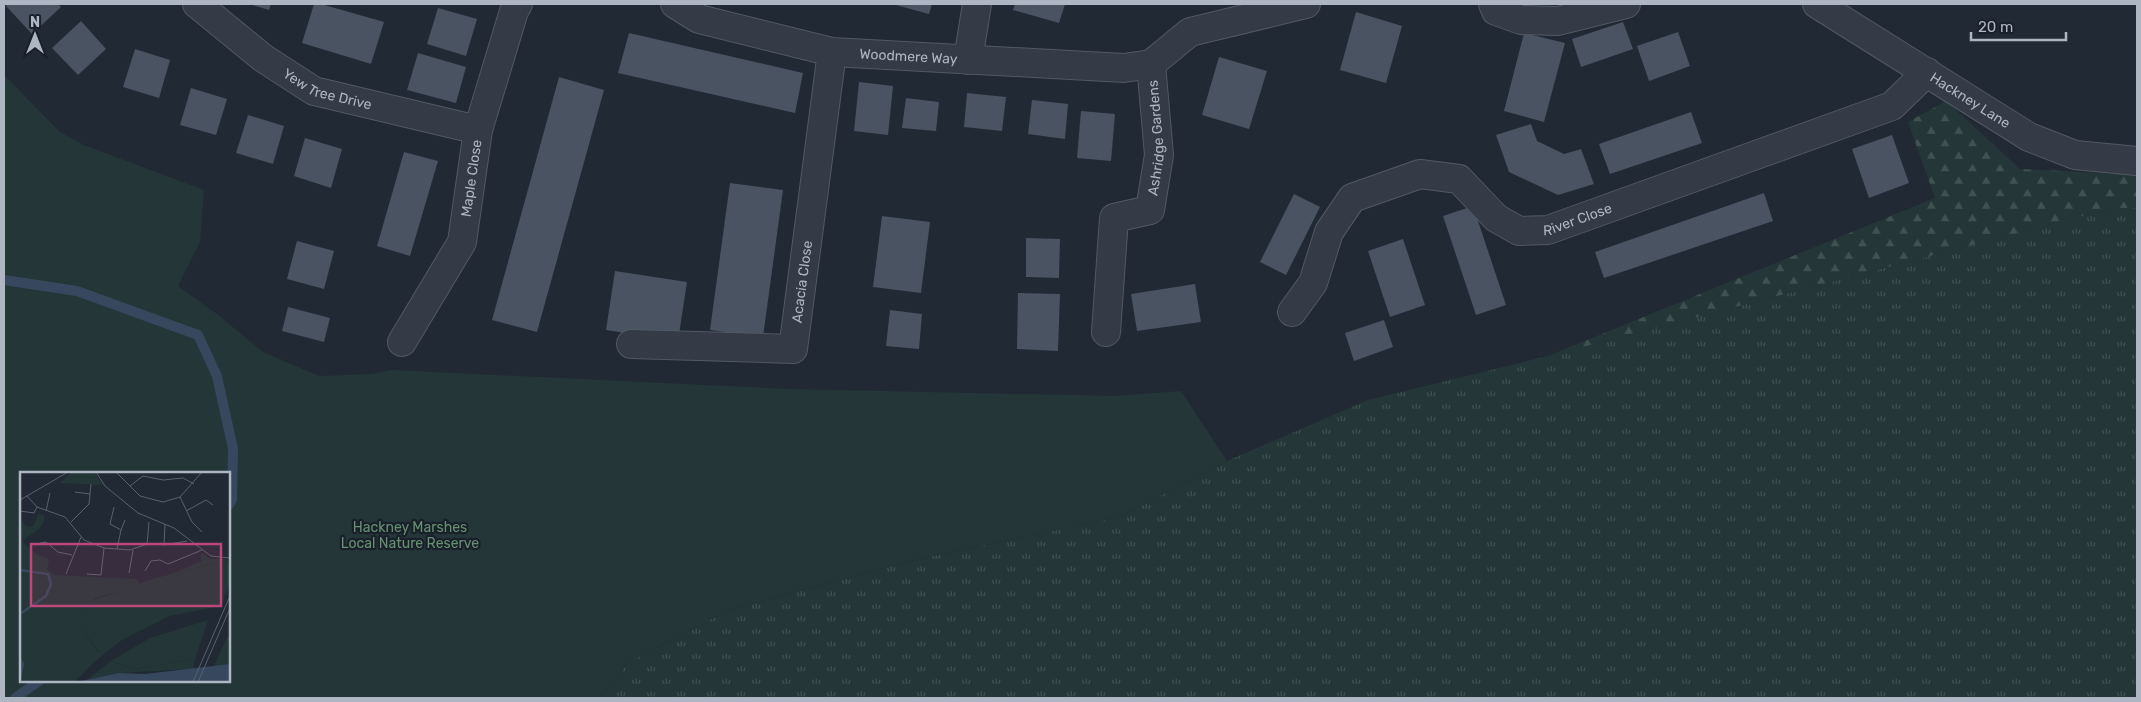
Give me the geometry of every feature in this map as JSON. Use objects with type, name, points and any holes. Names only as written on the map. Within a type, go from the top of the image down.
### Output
[{"type":"street","name":"Yew Tree Drive","points":[[197,4],[263,58],[314,91],[478,130]]},
{"type":"street","name":"Maple Close","points":[[402,342],[462,242],[478,130],[514,11],[518,4]]},
{"type":"street","name":"Woodmere Way","points":[[675,4],[699,19],[832,52],[1124,68],[1151,64]]},
{"type":"street","points":[[968,60],[977,4]]},
{"type":"street","points":[[1151,64],[1190,32],[1306,4]]},
{"type":"street","points":[[1493,4],[1496,11],[1521,20],[1558,21],[1626,4]]},
{"type":"street","name":"Hackney Lane","points":[[1817,4],[2029,137],[2075,155],[2137,161]]},
{"type":"street","name":"Acacia Close","points":[[631,344],[793,350],[832,52]]},
{"type":"street","name":"Ashridge Gardens","points":[[1106,332],[1114,218],[1150,210],[1155,182],[1159,155],[1151,64]]},
{"type":"street","name":"River Close","points":[[1292,312],[1314,283],[1329,232],[1352,198],[1420,174],[1459,179],[1496,218],[1519,231],[1548,230],[1892,106],[1927,72]]},
{"type":"green space","name":"Hackney Marshes Local Nature Reserve","points":[[4,75],[60,132],[84,145],[204,190],[200,242],[178,286],[217,314],[263,352],[319,376],[371,374],[392,370],[790,389],[1115,396],[1181,391],[1227,461],[1119,517],[918,559],[731,609],[629,662],[599,698],[4,698]]},
{"type":"green space","points":[[1946,101],[2020,169],[2137,175],[2137,208],[2113,208],[1548,356],[1935,198],[1908,122]]},
{"type":"green space","points":[[2113,208],[2137,208],[2137,698],[599,698],[629,662],[731,609],[918,559],[1119,517],[1227,461],[1368,400],[1548,356]]},
{"type":"building","points":[[8,4],[58,4],[61,7],[32,34],[6,6]]},
{"type":"building","points":[[249,4],[271,4],[269,10]]},
{"type":"building","points":[[314,4],[321,4],[384,22],[371,64],[302,43]]},
{"type":"building","points":[[892,4],[932,4],[929,14]]},
{"type":"building","points":[[1015,4],[1065,4],[1059,23],[1013,10]]},
{"type":"building","points":[[438,8],[477,19],[466,56],[427,44]]},
{"type":"building","points":[[1356,12],[1402,26],[1386,83],[1340,70]]},
{"type":"building","points":[[81,21],[106,49],[78,75],[52,48]]},
{"type":"building","points":[[1623,22],[1633,49],[1581,67],[1572,39]]},
{"type":"building","points":[[1678,32],[1690,66],[1649,81],[1637,46]]},
{"type":"building","points":[[629,33],[803,73],[795,113],[618,73]]},
{"type":"building","points":[[1524,33],[1565,43],[1544,122],[1504,111]]},
{"type":"building","points":[[135,49],[170,60],[159,98],[123,87]]},
{"type":"building","points":[[418,53],[466,67],[456,103],[407,90]]},
{"type":"building","points":[[1219,57],[1267,71],[1249,129],[1202,115]]},
{"type":"building","points":[[559,77],[604,90],[537,332],[492,320]]},
{"type":"building","points":[[859,82],[893,86],[888,135],[854,131]]},
{"type":"building","points":[[191,88],[227,99],[216,135],[180,125]]},
{"type":"building","points":[[967,93],[1006,97],[1002,131],[964,127]]},
{"type":"building","points":[[906,98],[939,102],[936,131],[902,128]]},
{"type":"building","points":[[1032,100],[1068,104],[1065,139],[1028,134]]},
{"type":"building","points":[[1081,111],[1115,114],[1111,161],[1077,158]]},
{"type":"building","points":[[1691,112],[1702,143],[1610,174],[1599,144]]},
{"type":"building","points":[[248,115],[284,126],[273,164],[236,153]]},
{"type":"building","points":[[1531,124],[1537,141],[1564,154],[1581,149],[1594,184],[1558,195],[1509,172],[1496,135]]},
{"type":"building","points":[[1892,135],[1909,183],[1869,198],[1852,149]]},
{"type":"building","points":[[305,138],[342,149],[331,188],[294,176]]},
{"type":"building","points":[[404,152],[438,161],[410,256],[377,246]]},
{"type":"building","points":[[730,183],[783,190],[763,337],[710,330]]},
{"type":"building","points":[[1764,193],[1773,221],[1604,278],[1595,252]]},
{"type":"building","points":[[1294,194],[1320,207],[1286,275],[1260,262]]},
{"type":"building","points":[[1473,206],[1506,305],[1476,315],[1443,216]]},
{"type":"building","points":[[882,216],[930,222],[921,293],[873,287]]},
{"type":"building","points":[[1026,238],[1060,239],[1059,278],[1026,277]]},
{"type":"building","points":[[1403,239],[1425,305],[1390,317],[1368,251]]},
{"type":"building","points":[[297,241],[334,251],[324,289],[287,279]]},
{"type":"building","points":[[615,271],[687,282],[678,341],[606,330]]},
{"type":"building","points":[[1195,284],[1201,322],[1137,331],[1131,294]]},
{"type":"building","points":[[1018,293],[1060,294],[1058,351],[1017,349]]},
{"type":"building","points":[[288,307],[330,318],[324,342],[282,331]]},
{"type":"building","points":[[890,310],[922,314],[919,349],[886,346]]},
{"type":"building","points":[[1384,320],[1393,347],[1354,361],[1345,333]]},
{"type":"waterway","points":[[4,280],[77,291],[198,335],[217,376],[233,449],[232,500],[230,503]]},
{"type":"waterway","points":[[15,698],[38,682]]}]
